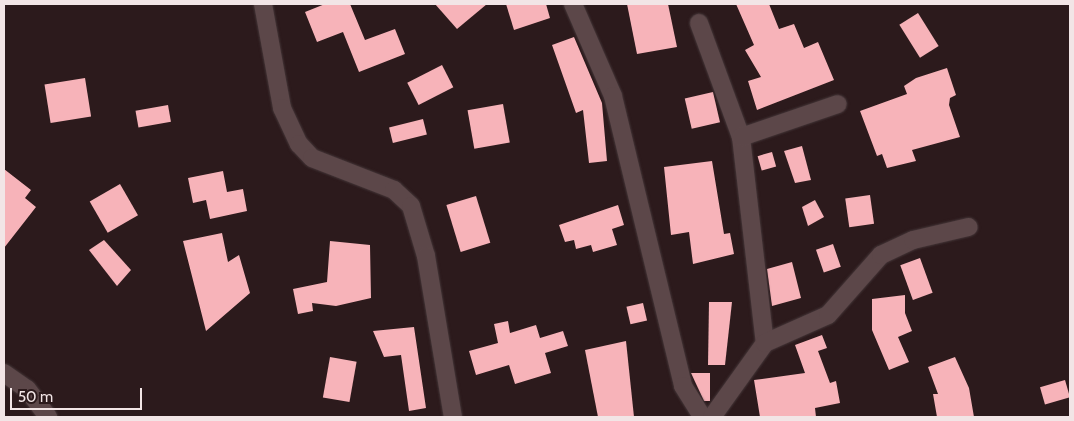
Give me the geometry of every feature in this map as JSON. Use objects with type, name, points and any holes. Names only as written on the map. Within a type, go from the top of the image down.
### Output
[{"type":"street","points":[[263,4],[282,108],[299,144],[312,158],[394,190],[411,206],[426,256],[453,417]]},
{"type":"street","points":[[573,4],[613,96],[683,386],[702,417]]},
{"type":"street","points":[[699,23],[741,137],[766,343]]},
{"type":"street","points":[[741,137],[838,104]]},
{"type":"street","points":[[712,417],[766,343],[828,315],[892,248],[969,228]]},
{"type":"street","points":[[4,373],[26,389],[48,417]]},
{"type":"building","points":[[325,4],[350,4],[365,40],[395,29],[405,54],[359,72],[343,32],[317,42],[305,12]]},
{"type":"building","points":[[435,4],[487,4],[457,29]]},
{"type":"building","points":[[506,4],[546,4],[550,18],[514,30]]},
{"type":"building","points":[[627,4],[668,4],[677,47],[637,54]]},
{"type":"building","points":[[736,4],[769,4],[779,29],[794,24],[804,48],[818,42],[834,80],[757,110],[748,81],[761,77],[745,50],[754,45]]},
{"type":"building","points":[[918,13],[939,46],[920,58],[899,25]]},
{"type":"building","points":[[574,37],[602,103],[607,161],[589,163],[583,110],[576,113],[552,45]]},
{"type":"building","points":[[442,65],[453,87],[419,105],[407,83]]},
{"type":"building","points":[[947,68],[956,95],[950,98],[949,105],[960,137],[912,150],[916,161],[887,168],[882,154],[877,156],[860,111],[907,94],[904,86],[916,78]]},
{"type":"building","points":[[85,78],[91,117],[51,123],[45,84]]},
{"type":"building","points":[[713,92],[720,122],[692,129],[685,99]]},
{"type":"building","points":[[503,104],[510,142],[474,149],[468,110]]},
{"type":"building","points":[[168,105],[171,122],[138,127],[136,111]]},
{"type":"building","points":[[423,119],[427,135],[393,143],[389,127]]},
{"type":"building","points":[[802,146],[811,180],[795,183],[784,151]]},
{"type":"building","points":[[772,152],[776,166],[762,171],[758,156]]},
{"type":"building","points":[[712,161],[724,234],[730,233],[734,254],[693,264],[689,232],[671,235],[664,167]]},
{"type":"building","points":[[4,169],[31,190],[25,198],[36,207],[4,248]]},
{"type":"building","points":[[223,171],[227,192],[243,189],[247,211],[210,219],[206,200],[193,203],[188,178]]},
{"type":"building","points":[[120,184],[138,215],[108,233],[90,202]]},
{"type":"building","points":[[870,195],[874,224],[849,227],[845,198]]},
{"type":"building","points":[[476,196],[490,243],[461,252],[446,205]]},
{"type":"building","points":[[815,200],[824,217],[808,226],[802,207]]},
{"type":"building","points":[[618,205],[624,225],[612,229],[617,245],[593,252],[591,245],[576,249],[574,240],[565,242],[559,225]]},
{"type":"building","points":[[222,233],[228,262],[239,255],[250,293],[206,331],[183,241]]},
{"type":"building","points":[[104,240],[131,270],[117,286],[89,250]]},
{"type":"building","points":[[330,241],[370,245],[371,298],[336,306],[312,303],[313,311],[298,314],[293,289],[327,282]]},
{"type":"building","points":[[833,244],[841,267],[824,273],[816,250]]},
{"type":"building","points":[[920,258],[933,293],[913,300],[900,265]]},
{"type":"building","points":[[792,262],[801,298],[772,306],[767,269]]},
{"type":"building","points":[[905,295],[905,313],[912,331],[898,337],[909,362],[889,370],[872,330],[872,299]]},
{"type":"building","points":[[709,302],[732,302],[725,365],[708,365]]},
{"type":"building","points":[[643,303],[647,321],[630,324],[626,307]]},
{"type":"building","points":[[508,321],[510,333],[536,325],[540,338],[563,331],[568,346],[545,353],[551,373],[515,384],[509,365],[476,375],[469,351],[498,343],[494,324]]},
{"type":"building","points":[[414,327],[426,408],[409,411],[401,355],[384,357],[373,331]]},
{"type":"building","points":[[822,335],[827,348],[818,351],[830,383],[836,381],[840,403],[815,408],[816,417],[760,417],[754,380],[805,373],[795,345]]},
{"type":"building","points":[[626,341],[634,417],[598,417],[585,350]]},
{"type":"building","points":[[330,357],[357,362],[349,402],[323,397]]},
{"type":"building","points":[[955,357],[969,388],[974,417],[937,417],[933,394],[938,394],[928,367]]},
{"type":"building","points":[[691,373],[710,373],[710,401],[704,401]]},
{"type":"building","points":[[1065,380],[1070,397],[1045,404],[1040,387]]}]
